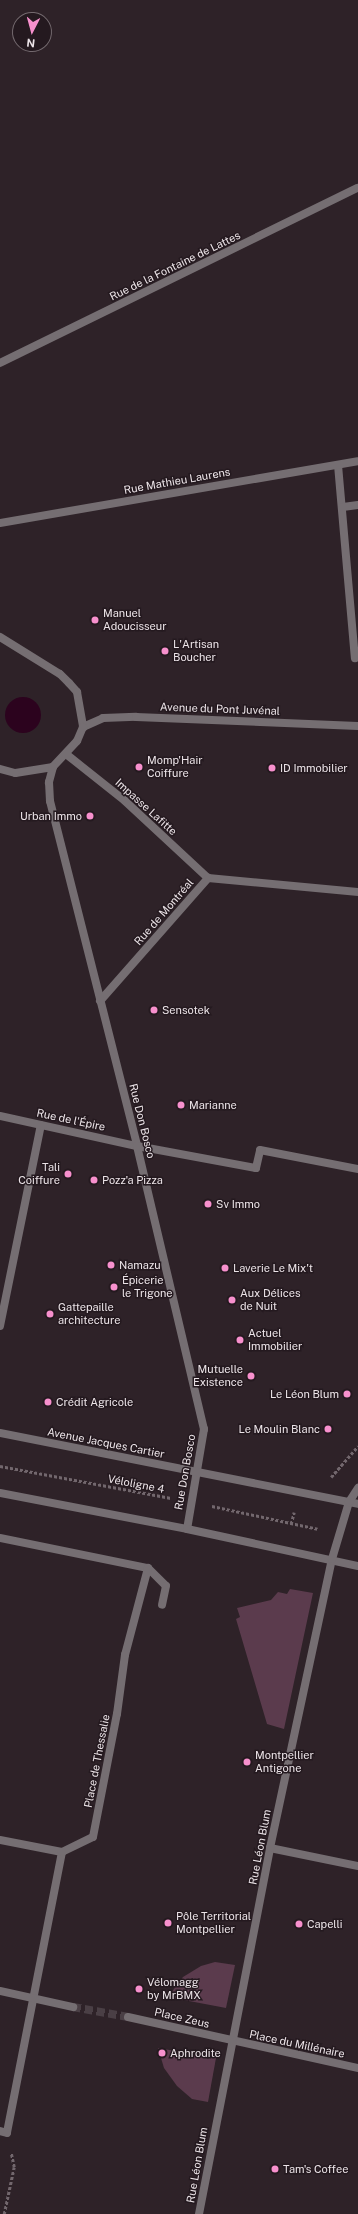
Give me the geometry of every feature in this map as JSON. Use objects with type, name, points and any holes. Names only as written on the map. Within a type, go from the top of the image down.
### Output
[{"type":"street","name":"Rue de la Fontaine de Lattes","points":[[0,363],[358,188]]},
{"type":"street","name":"Rue Mathieu Laurens","points":[[0,523],[358,461]]},
{"type":"street","points":[[338,465],[343,507],[355,658]]},
{"type":"street","points":[[343,507],[358,505]]},
{"type":"street","points":[[0,638],[60,674],[69,683],[77,692],[83,727],[66,754],[53,767],[15,773],[0,769]]},
{"type":"street","name":"Avenue du Pont Juvénal","points":[[83,727],[103,718],[136,717],[358,726]]},
{"type":"street","name":"Impasse Lafitte","points":[[66,754],[125,802],[208,878]]},
{"type":"street","name":"Rue Don Bosco","points":[[53,767],[49,782],[50,801],[138,1146],[204,1429],[187,1528]]},
{"type":"street","name":"Rue de Montréal","points":[[100,1001],[208,878],[358,892]]},
{"type":"street","name":"Rue de l'Épire","points":[[0,1116],[138,1146],[256,1168],[260,1150],[358,1169]]},
{"type":"street","points":[[0,1326],[41,1125]]},
{"type":"street","name":"Avenue Jacques Cartier","points":[[0,1433],[358,1504]]},
{"type":"street","name":"Rue Léon Blum","points":[[199,2214],[231,2041],[270,1848],[332,1559],[349,1502],[358,1488]]},
{"type":"street","points":[[0,1493],[187,1528],[358,1566]]},
{"type":"street","points":[[0,1538],[148,1568],[166,1586],[162,1605]]},
{"type":"street","name":"Place de Thessalie","points":[[62,1852],[93,1837],[117,1714],[125,1655],[148,1568]]},
{"type":"street","points":[[0,1840],[62,1852],[33,1998],[4,2132]]},
{"type":"street","points":[[270,1848],[358,1866]]},
{"type":"street","points":[[0,1991],[73,2007]]},
{"type":"street","name":"Place Zeus","points":[[128,2017],[231,2041]]},
{"type":"street","name":"Place du Millénaire","points":[[231,2041],[358,2068]]},
{"type":"path","points":[[330,1479],[358,1446]]},
{"type":"path","name":"Véloligne 4","points":[[0,1466],[191,1502],[339,1533]]},
{"type":"path","points":[[4,2132],[14,2167],[4,2214]]},
{"type":"shaded area","points":[[26,697],[36,702],[40,708],[40,722],[36,728],[30,732],[20,733],[10,728],[6,722],[5,712],[10,702],[16,698]]},
{"type":"shaded area","points":[[290,1589],[313,1593],[284,1729],[267,1724],[236,1619],[240,1617],[237,1608],[271,1600],[278,1592],[287,1594]]},
{"type":"shaded area","points":[[215,1962],[235,1965],[226,2008],[168,1997],[183,1977],[201,1966]]},
{"type":"shaded area","points":[[158,2048],[216,2058],[208,2102],[192,2099],[177,2086],[164,2068]]},
{"type":"tunnel","points":[[73,2007],[128,2017]]},
{"type":"place","name":"Manuel Adoucisseur","points":[[95,620]]},
{"type":"place","name":"L'Artisan Boucher","points":[[165,651]]},
{"type":"place","name":"Momp'Hair Coiffure","points":[[139,767]]},
{"type":"place","name":"ID Immobilier","points":[[272,768]]},
{"type":"place","name":"Urban Immo","points":[[90,816]]},
{"type":"place","name":"Sensotek","points":[[154,1010]]},
{"type":"place","name":"Marianne","points":[[181,1105]]},
{"type":"place","name":"Tali Coiffure","points":[[68,1174]]},
{"type":"place","name":"Pozz'a Pizza","points":[[94,1180]]},
{"type":"place","name":"Sv Immo","points":[[208,1204]]},
{"type":"place","name":"Namazu","points":[[111,1265]]},
{"type":"place","name":"Laverie Le Mix't","points":[[225,1268]]},
{"type":"place","name":"Épicerie le Trigone","points":[[114,1287]]},
{"type":"place","name":"Aux Délices de Nuit","points":[[232,1300]]},
{"type":"place","name":"Gattepaille architecture","points":[[50,1314]]},
{"type":"place","name":"Actuel Immobilier","points":[[240,1340]]},
{"type":"place","name":"Mutuelle Existence","points":[[251,1376]]},
{"type":"place","name":"Le Léon Blum","points":[[347,1394]]},
{"type":"place","name":"Crédit Agricole","points":[[48,1402]]},
{"type":"place","name":"Le Moulin Blanc","points":[[328,1429]]},
{"type":"place","name":"Montpellier Antigone","points":[[247,1762]]},
{"type":"place","name":"Pôle Territorial Montpellier","points":[[168,1923]]},
{"type":"place","name":"Capelli","points":[[299,1924]]},
{"type":"place","name":"Vélomagg by MrBMX","points":[[139,1989]]},
{"type":"place","name":"Aphrodite","points":[[162,2053]]},
{"type":"place","name":"Tam's Coffee","points":[[275,2169]]}]
